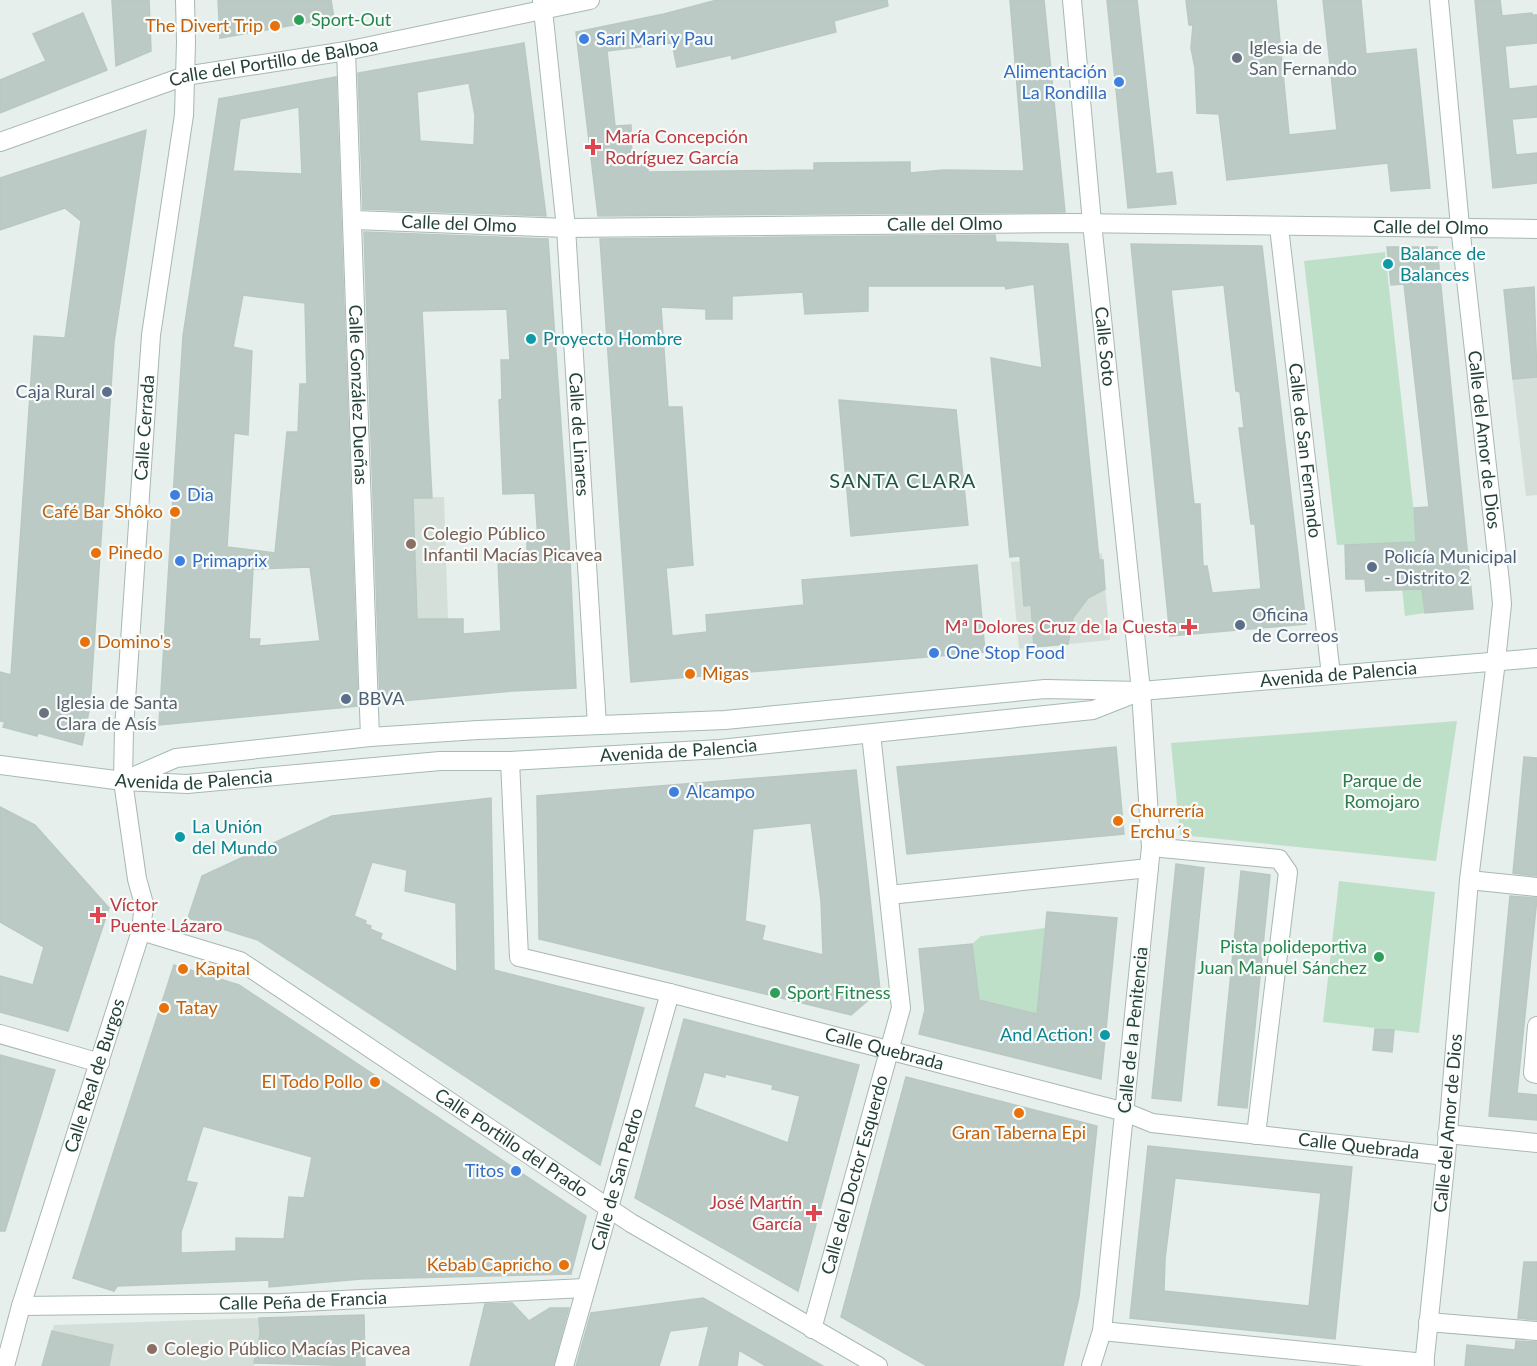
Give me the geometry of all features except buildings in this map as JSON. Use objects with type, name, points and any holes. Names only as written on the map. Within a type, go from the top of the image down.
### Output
[{"type":"street","name":"Calle Cerrada","points":[[123,781],[151,335],[184,115],[184,0]]},
{"type":"street","name":"Calle del Portillo de Balboa","points":[[0,142],[185,76],[346,51],[542,6],[590,0]]},
{"type":"street","name":"Calle Soto","points":[[1072,0],[1092,224],[1141,691]]},
{"type":"street","name":"Calle del Amor de Dios","points":[[1425,1365],[1448,1134],[1469,880],[1502,604],[1460,226],[1439,0]]},
{"type":"street","name":"Calle de Linares","points":[[542,6],[566,228],[597,725]]},
{"type":"street","name":"Calle González Dueñas","points":[[346,51],[354,220],[370,737]]},
{"type":"street","name":"Calle del Olmo","points":[[354,220],[566,228],[1201,223],[1279,227],[1460,226],[1537,229]]},
{"type":"street","name":"Calle de San Fernando","points":[[1279,227],[1331,675]]},
{"type":"street","name":"Avenida de Palencia","points":[[123,781],[176,758],[370,737],[725,720],[1045,689],[1141,691],[1537,658]]},
{"type":"street","name":"Avenida de Palencia","points":[[123,781],[187,784],[440,761],[510,761],[720,749],[1093,710],[1141,691]]},
{"type":"street","name":"Calle de la Penitencia","points":[[1091,1366],[1102,1330],[1151,847],[1141,691]]},
{"type":"street","name":"Calle del Doctor Esquerdo","points":[[812,1329],[901,1008],[871,734]]},
{"type":"street","name":"Calle Quebrada","points":[[510,761],[519,957],[890,1050],[1125,1112],[1152,1123],[1446,1156]]},
{"type":"street","points":[[0,765],[123,781]]},
{"type":"street","name":"Calle Real de Burgos","points":[[5,1366],[21,1306],[141,931],[144,904],[137,879],[123,781]]},
{"type":"street","points":[[1151,847],[1279,859],[1288,872],[1256,1135]]},
{"type":"street","points":[[889,895],[1149,868]]},
{"type":"street","points":[[1469,880],[1537,887]]},
{"type":"street","name":"Calle Portillo del Prado","points":[[141,931],[240,961],[631,1223],[878,1366]]},
{"type":"street","name":"Calle de San Pedro","points":[[564,1366],[670,993]]},
{"type":"street","points":[[1535,1074],[1537,1026]]},
{"type":"street","points":[[0,1034],[100,1063]]},
{"type":"street","points":[[1448,1134],[1537,1143]]},
{"type":"street","name":"Calle Peña de Francia","points":[[21,1306],[281,1303],[585,1288]]},
{"type":"street","points":[[1428,1322],[1537,1331]]},
{"type":"street","points":[[1102,1330],[1425,1365]]},
{"type":"shaded area","points":[[1537,356],[1537,495],[1526,496],[1510,359]]},
{"type":"shaded area","name":"Colegio Público Infantil Macías Picavea","points":[[444,497],[448,619],[379,620],[375,498]]},
{"type":"shaded area","points":[[1102,553],[1110,640],[1019,649],[1011,562]]},
{"type":"shaded area","name":"Colegio Público Macías Picavea","points":[[259,1318],[260,1335],[254,1366],[42,1366],[54,1325]]},
{"type":"green space","points":[[1385,252],[1425,613],[1405,616],[1402,588],[1407,543],[1337,545],[1304,261]]},
{"type":"green space","name":"Parque de Romojaro","points":[[1457,721],[1436,861],[1180,835],[1171,743]]},
{"type":"green space","name":"Pista polideportiva Juan Manuel Sánchez","points":[[1339,881],[1435,892],[1419,1033],[1323,1022]]},
{"type":"green space","points":[[1045,928],[1037,1014],[979,1000],[972,944],[981,936]]},
{"type":"place","name":"Sport-Out","points":[[299,20]]},
{"type":"place","name":"The Divert Trip","points":[[275,26]]},
{"type":"place","name":"Sari Mari y Pau","points":[[584,39]]},
{"type":"place","name":"Iglesia de San Fernando","points":[[1237,58]]},
{"type":"place","name":"Alimentación La Rondilla","points":[[1119,82]]},
{"type":"place","name":"María Concepción Rodríguez García","points":[[593,147]]},
{"type":"place","name":"Balance de Balances","points":[[1388,264]]},
{"type":"place","name":"Proyecto Hombre","points":[[531,339]]},
{"type":"place","name":"Caja Rural","points":[[107,392]]},
{"type":"place","name":"Dia","points":[[175,495]]},
{"type":"place","name":"Café Bar Shôko","points":[[175,512]]},
{"type":"place","name":"Colegio Público Infantil Macías Picavea","points":[[411,544]]},
{"type":"place","name":"Pinedo","points":[[96,553]]},
{"type":"place","name":"Primaprix","points":[[180,561]]},
{"type":"place","name":"Policía Municipal - Distrito 2","points":[[1372,567]]},
{"type":"place","name":"Oficina de Correos","points":[[1240,625]]},
{"type":"place","name":"Mª Dolores Cruz de la Cuesta","points":[[1189,627]]},
{"type":"place","name":"Domino's","points":[[85,642]]},
{"type":"place","name":"One Stop Food","points":[[934,653]]},
{"type":"place","name":"Migas","points":[[690,674]]},
{"type":"place","name":"BBVA","points":[[346,699]]},
{"type":"place","name":"Iglesia de Santa Clara de Asís","points":[[44,713]]},
{"type":"place","name":"Alcampo","points":[[674,792]]},
{"type":"place","name":"Churrería Erchu´s","points":[[1118,821]]},
{"type":"place","name":"La Unión del Mundo","points":[[180,837]]},
{"type":"place","name":"Víctor Puente Lázaro","points":[[98,915]]},
{"type":"place","name":"Pista polideportiva Juan Manuel Sánchez","points":[[1379,957]]},
{"type":"place","name":"Kapital","points":[[183,969]]},
{"type":"place","name":"Sport Fitness","points":[[775,993]]},
{"type":"place","name":"Tatay","points":[[164,1008]]},
{"type":"place","name":"And Action!","points":[[1105,1035]]},
{"type":"place","name":"El Todo Pollo","points":[[375,1082]]},
{"type":"place","name":"Gran Taberna Epi","points":[[1019,1113]]},
{"type":"place","name":"Titos","points":[[516,1171]]},
{"type":"place","name":"José Martín García","points":[[814,1213]]},
{"type":"place","name":"Kebab Capricho","points":[[564,1265]]},
{"type":"place","name":"Colegio Público Macías Picavea","points":[[152,1349]]},
{"type":"district","name":"SANTA CLARA","points":[[903,481]]}]
